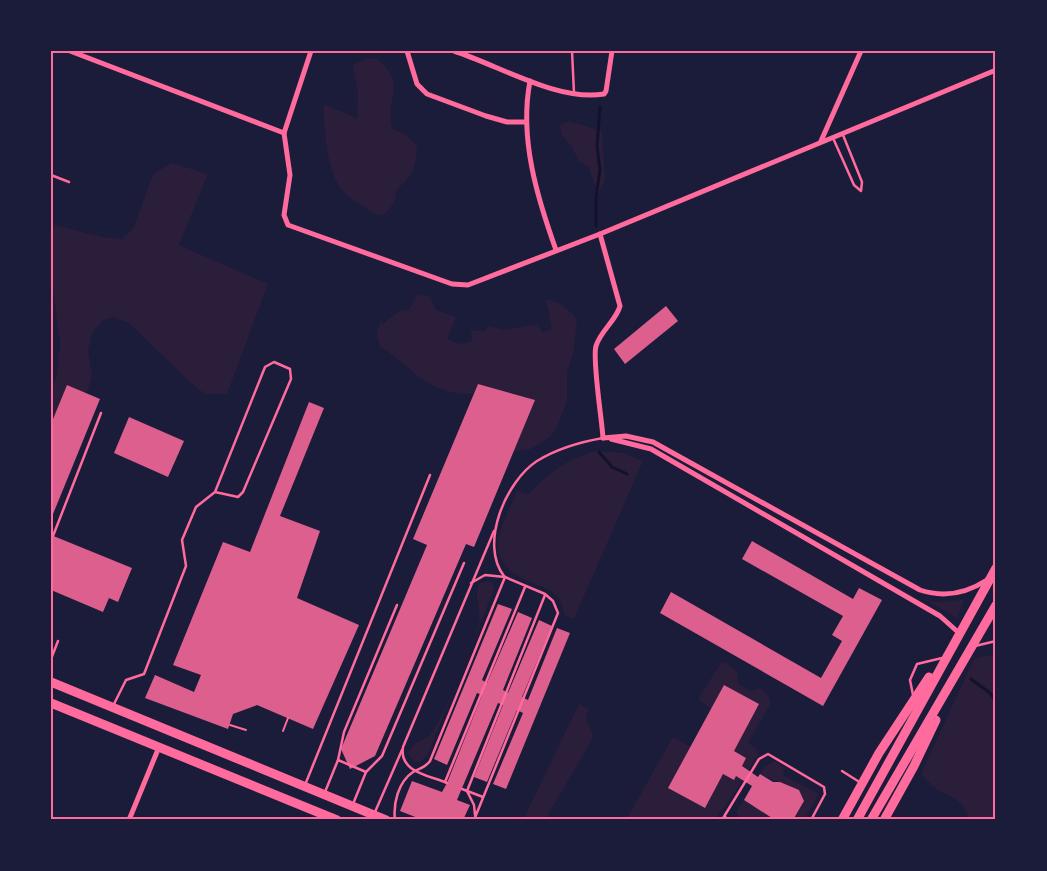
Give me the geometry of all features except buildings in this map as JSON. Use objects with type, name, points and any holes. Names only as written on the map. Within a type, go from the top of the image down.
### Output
[{"type":"main road","points":[[856,820],[996,568]]},
{"type":"main road","points":[[871,820],[995,609]]},
{"type":"main road","points":[[842,820],[914,699],[959,633]]},
{"type":"main road","points":[[884,820],[914,766],[958,674]]},
{"type":"main road","points":[[51,682],[386,820]]},
{"type":"main road","points":[[51,703],[337,820]]},
{"type":"street","points":[[70,51],[284,133]]},
{"type":"street","points":[[311,51],[284,133],[290,175],[284,215],[288,225],[462,286],[495,277],[556,250],[600,234],[832,136],[996,70]]},
{"type":"street","points":[[407,51],[418,84],[427,94],[486,116],[507,122],[525,122]]},
{"type":"street","points":[[454,51],[530,81],[574,94],[604,94],[612,51]]},
{"type":"street","points":[[821,141],[861,51]]},
{"type":"street","points":[[530,81],[525,122],[536,185],[543,213],[556,250]]},
{"type":"street","points":[[600,234],[620,306],[618,313],[604,330],[596,348],[603,438]]},
{"type":"street","points":[[603,438],[626,436],[653,442],[920,590],[937,594],[970,590],[990,578]]},
{"type":"street","points":[[603,438],[631,442],[651,449],[940,616],[959,633]]},
{"type":"street","points":[[128,820],[159,747]]},
{"type":"lane","points":[[572,51],[574,94]]},
{"type":"lane","points":[[832,136],[854,185],[861,191],[862,182],[842,132]]},
{"type":"lane","points":[[51,175],[69,182]]},
{"type":"lane","points":[[113,707],[126,680],[144,674],[186,566],[182,540],[196,507],[215,492],[265,367],[274,362],[290,369],[291,379],[243,492],[238,497],[233,498],[215,492]]},
{"type":"lane","points":[[53,536],[101,413]]},
{"type":"lane","points":[[374,815],[513,486],[536,462],[562,448],[603,438]]},
{"type":"lane","points":[[305,786],[430,475]]},
{"type":"lane","points":[[494,530],[493,554],[497,566],[505,577]]},
{"type":"lane","points":[[352,806],[366,772],[382,756],[464,563]]},
{"type":"lane","points":[[472,583],[485,575],[505,577],[545,594],[556,605],[558,617],[474,820]]},
{"type":"lane","points":[[395,820],[394,803],[403,782],[416,770],[425,767],[430,761],[505,577]]},
{"type":"lane","points":[[403,747],[404,763],[446,782],[525,586]]},
{"type":"lane","points":[[475,816],[474,805],[467,791],[545,594]]},
{"type":"lane","points":[[324,794],[338,760],[344,732],[397,604]]},
{"type":"lane","points":[[51,659],[58,641]]},
{"type":"lane","points":[[973,646],[996,642]]},
{"type":"lane","points":[[914,699],[910,680],[917,664],[942,658]]},
{"type":"lane","points":[[729,820],[723,818],[759,759],[768,754],[824,787],[825,794],[811,820]]},
{"type":"lane","points":[[338,760],[366,772]]},
{"type":"lane","points":[[842,771],[862,784]]},
{"type":"lane","points":[[462,789],[483,797]]},
{"type":"path","points":[[283,731],[288,718]]},
{"type":"path","points":[[230,724],[246,730]]},
{"type":"shaded area","points":[[366,59],[377,59],[387,68],[394,84],[391,109],[393,129],[405,134],[417,146],[413,170],[397,189],[394,203],[385,214],[377,215],[350,197],[337,182],[329,161],[324,124],[324,104],[357,118],[358,92],[353,65]]},
{"type":"shaded area","points":[[569,121],[602,131],[605,180],[598,194],[589,168],[578,160],[572,147],[561,134],[560,125]]},
{"type":"shaded area","points":[[172,163],[208,174],[179,245],[268,284],[227,394],[205,394],[191,383],[129,323],[113,317],[103,320],[92,333],[88,351],[92,375],[87,393],[67,385],[51,424],[51,391],[57,376],[60,342],[51,272],[51,224],[102,237],[122,239],[134,227],[153,174]]},
{"type":"shaded area","points":[[417,294],[430,297],[436,310],[456,317],[447,339],[460,344],[472,341],[471,331],[484,331],[489,326],[505,330],[538,324],[542,332],[552,329],[546,300],[559,304],[577,319],[574,350],[567,372],[567,401],[552,435],[531,449],[514,451],[535,400],[478,384],[473,394],[444,390],[422,379],[380,346],[377,333],[382,321],[383,324],[399,311],[409,310]]},
{"type":"shaded area","points":[[594,451],[624,453],[643,461],[574,619],[564,615],[562,603],[556,595],[519,577],[510,570],[500,556],[498,542],[503,523],[517,491],[529,494],[558,468],[575,458]]},
{"type":"shaded area","points":[[487,581],[495,587],[428,754],[420,762],[415,762],[408,754],[413,745],[430,735],[446,707],[479,623],[478,588],[480,583]]},
{"type":"shaded area","points":[[926,600],[937,602],[964,600],[957,618]]},
{"type":"shaded area","points":[[996,654],[996,820],[969,820],[962,804],[939,791],[921,774],[974,659]]},
{"type":"shaded area","points":[[721,663],[726,663],[737,671],[738,683],[750,691],[760,688],[769,697],[770,705],[748,743],[756,748],[758,755],[732,797],[714,820],[626,820],[673,737],[691,747],[669,789],[705,808],[723,774],[734,780],[746,758],[734,751],[759,704],[724,685],[712,709],[700,701],[699,697]]},
{"type":"shaded area","points":[[579,704],[589,709],[587,720],[593,735],[591,741],[545,820],[523,820]]},
{"type":"shaded area","points":[[774,761],[785,768],[783,775],[819,794],[804,820],[793,820],[804,801],[800,795],[790,786],[760,774],[765,766]]},
{"type":"shaded area","points":[[744,800],[775,820],[754,820],[750,817],[747,820],[739,819],[736,811]]},
{"type":"waterway","points":[[596,226],[596,197],[600,170],[597,146],[600,107]]},
{"type":"waterway","points":[[599,452],[612,467],[627,474]]},
{"type":"waterway","points":[[971,679],[990,693],[996,701]]}]
